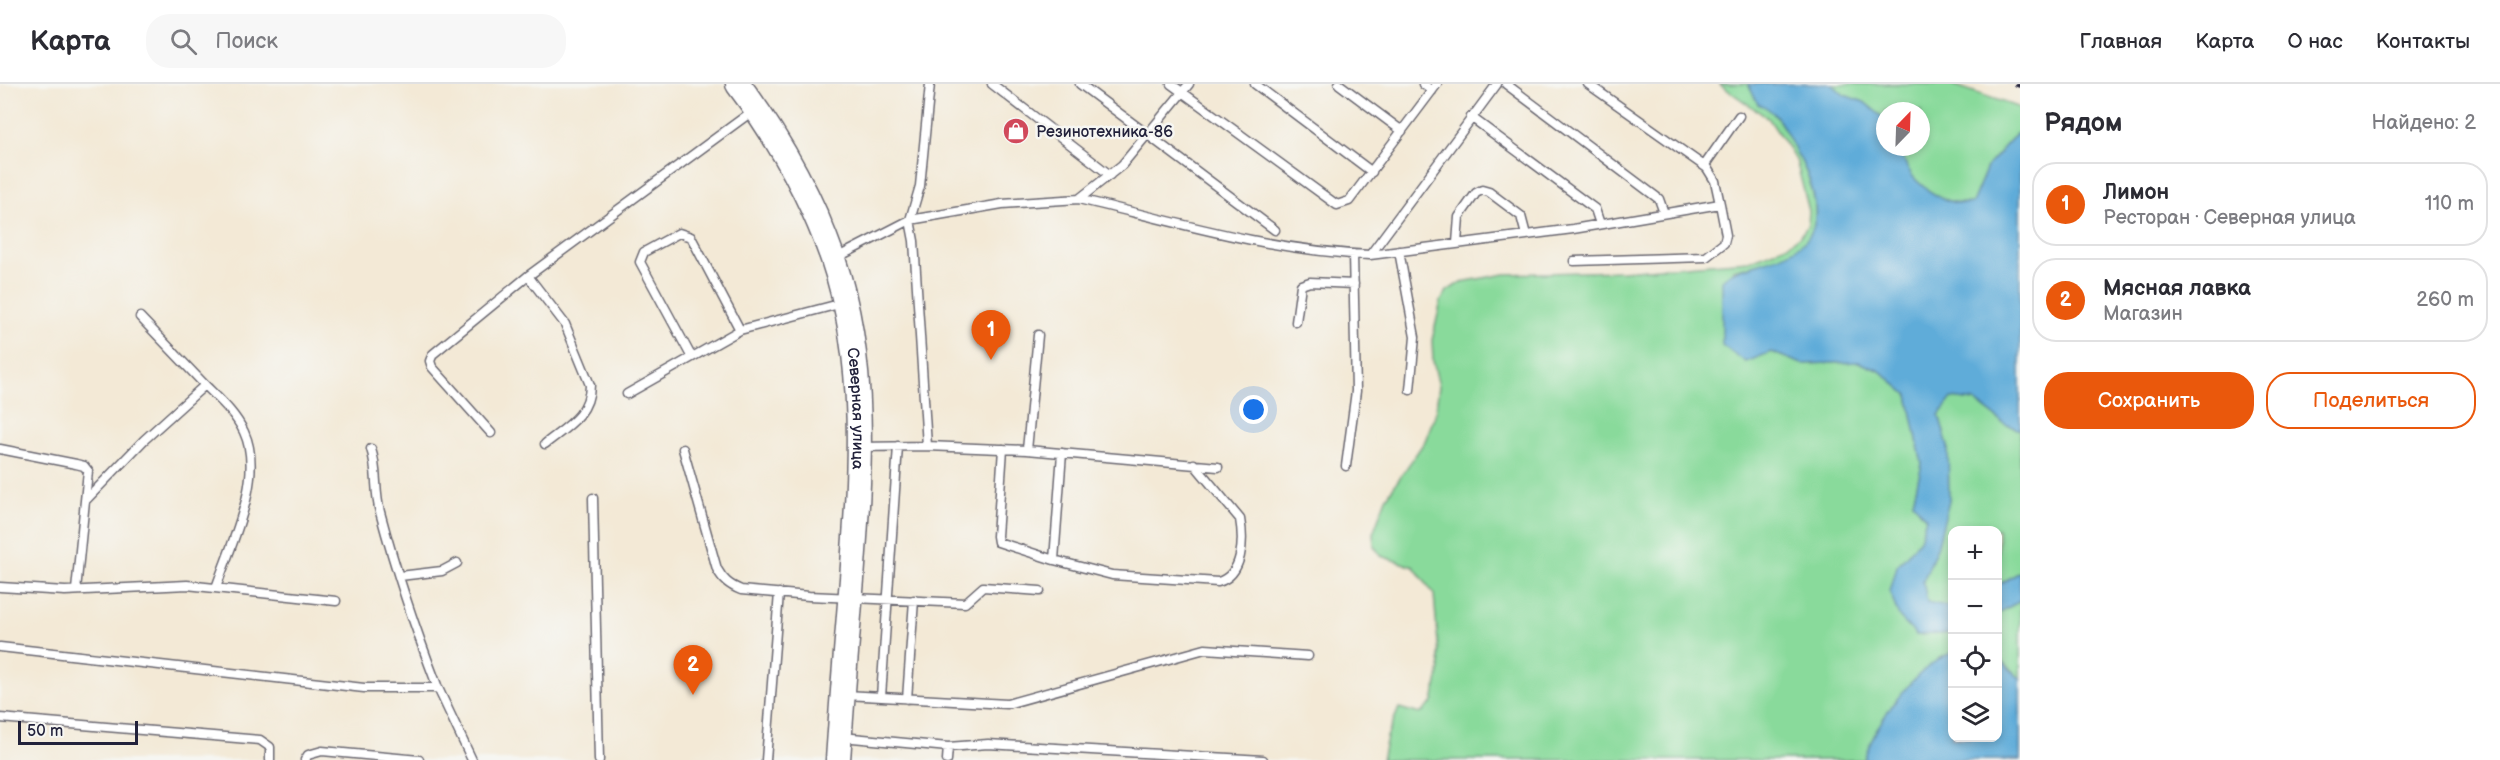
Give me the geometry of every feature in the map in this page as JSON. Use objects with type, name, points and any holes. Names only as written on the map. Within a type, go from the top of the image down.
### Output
[{"type":"main road","name":"Северная улица","points":[[738,84],[756,108],[808,198],[833,260],[853,349],[859,447],[839,748]]},
{"type":"lane","points":[[927,446],[914,240],[910,220],[920,186],[930,84]]},
{"type":"lane","points":[[992,84],[1110,175]]},
{"type":"lane","points":[[1080,84],[1275,230]]},
{"type":"lane","points":[[1171,84],[1331,203],[1337,205],[1349,201],[1434,87],[1423,84]]},
{"type":"lane","points":[[1079,199],[1122,165],[1189,84]]},
{"type":"lane","points":[[1255,84],[1372,172]]},
{"type":"lane","points":[[1339,84],[1402,131]]},
{"type":"lane","points":[[1370,255],[1497,84]]},
{"type":"lane","points":[[1506,84],[1659,199],[1664,213]]},
{"type":"lane","points":[[1574,261],[1706,257],[1724,243],[1726,235],[1713,174],[1588,84]]},
{"type":"lane","points":[[490,433],[432,368],[430,361],[433,354],[528,276],[756,108]]},
{"type":"lane","points":[[1704,166],[1739,116]]},
{"type":"lane","points":[[1471,117],[1595,209],[1600,224]]},
{"type":"lane","points":[[1457,243],[1459,217],[1476,193],[1482,190],[1489,192],[1521,216],[1526,235]]},
{"type":"lane","points":[[833,260],[910,220],[1002,204],[1079,199],[1278,246],[1370,255],[1526,235],[1720,204]]},
{"type":"lane","points":[[691,356],[640,262],[644,252],[670,237],[679,233],[691,237],[740,330]]},
{"type":"lane","points":[[1399,251],[1415,337],[1410,390]]},
{"type":"lane","points":[[1346,466],[1356,391],[1353,254]]},
{"type":"lane","points":[[528,276],[565,324],[590,385],[590,396],[583,414],[545,444]]},
{"type":"lane","points":[[1296,322],[1301,285],[1310,282],[1354,284]]},
{"type":"lane","points":[[627,394],[740,330],[844,303]]},
{"type":"lane","points":[[140,317],[237,420],[244,432],[250,456],[248,490],[216,588]]},
{"type":"lane","points":[[1027,450],[1038,334]]},
{"type":"lane","points":[[86,500],[144,440],[206,386]]},
{"type":"lane","points":[[881,697],[898,446]]},
{"type":"lane","points":[[859,447],[927,446],[1027,450],[1218,467]]},
{"type":"lane","points":[[371,448],[375,461],[379,509],[417,634],[438,688],[472,760]]},
{"type":"lane","points":[[0,449],[84,466],[89,480],[76,590]]},
{"type":"lane","points":[[682,449],[717,569],[723,579],[741,590],[965,603],[983,587],[1040,591]]},
{"type":"lane","points":[[1003,449],[996,536],[998,542],[1112,575],[1218,582],[1225,580],[1233,573],[1240,555],[1240,519],[1194,464]]},
{"type":"lane","points":[[1054,560],[1062,453]]},
{"type":"lane","points":[[593,498],[599,760]]},
{"type":"lane","points":[[400,576],[442,571],[457,563]]},
{"type":"lane","points":[[0,587],[76,590],[164,586],[216,588],[336,602]]},
{"type":"lane","points":[[766,760],[779,593]]},
{"type":"lane","points":[[907,699],[914,600]]},
{"type":"lane","points":[[0,647],[364,688],[438,688]]},
{"type":"lane","points":[[843,695],[1007,704],[1205,649],[1308,656]]},
{"type":"lane","points":[[0,718],[260,740],[270,747],[270,760]]},
{"type":"lane","points":[[839,748],[948,747],[988,744],[1263,760]]},
{"type":"lane","points":[[947,760],[948,747]]},
{"type":"lane","points":[[305,760],[309,755],[322,751],[419,760]]},
{"type":"green space","points":[[1719,84],[1748,84],[1758,104],[1769,107],[1797,152],[1812,189],[1815,207],[1814,224],[1808,238],[1801,245],[1773,260],[1733,270],[1746,362],[1771,352],[1802,364],[1859,362],[1880,371],[1908,395],[1922,464],[1913,502],[1926,518],[1920,540],[1897,566],[1916,635],[1948,633],[1948,655],[1939,658],[1864,760],[1382,760],[1387,737],[1399,708],[1420,714],[1433,702],[1440,668],[1434,594],[1414,567],[1381,556],[1374,546],[1373,533],[1386,498],[1425,441],[1435,415],[1439,386],[1433,361],[1432,340],[1441,301],[1447,291],[1461,282],[1505,274],[1622,271],[1749,261],[1786,246],[1801,235],[1808,225],[1809,211],[1796,160],[1769,119]]},
{"type":"green space","points":[[1832,84],[1951,84],[2020,108],[2020,133],[2016,134],[1988,165],[1972,203],[1957,203],[1935,194],[1916,180],[1902,156],[1930,156],[1930,102],[1876,102],[1876,112],[1864,102],[1844,95]]},
{"type":"green space","points":[[1951,398],[1975,401],[2005,424],[2020,430],[2020,572],[2002,583],[2002,526],[1948,526],[1948,607],[1926,602],[1923,581],[1937,548],[1949,501],[1948,446],[1939,415]]},
{"type":"green space","points":[[2020,601],[2020,679],[2002,662],[2002,611]]},
{"type":"water","points":[[1748,84],[1832,84],[1844,95],[1864,102],[1876,112],[1876,156],[1902,156],[1913,177],[1928,190],[1950,201],[1965,204],[1972,203],[1988,165],[2016,134],[2020,133],[2020,430],[2005,424],[1975,401],[1952,398],[1939,415],[1948,446],[1949,501],[1937,548],[1923,581],[1927,602],[1948,607],[1948,633],[1916,635],[1899,617],[1890,592],[1897,566],[1920,540],[1926,518],[1913,502],[1922,464],[1908,395],[1880,371],[1859,362],[1802,364],[1771,352],[1746,362],[1722,345],[1722,280],[1736,271],[1792,251],[1807,239],[1813,230],[1815,219],[1814,195],[1806,171],[1777,117],[1758,104]]},
{"type":"water","points":[[2020,572],[2020,601],[2002,611],[2002,583]]},
{"type":"water","points":[[1948,655],[1948,742],[2002,742],[2002,662],[2020,679],[2020,760],[1864,760],[1877,730],[1898,698],[1925,670]]},
{"type":"railway","points":[[2015,84],[2020,86]]},
{"type":"place","name":"Резинотехника-86","points":[[1016,131]]},
{"type":"place","name":"Лимон","points":[[991,360]]},
{"type":"place","name":"Мясная лавка","points":[[693,695]]}]
